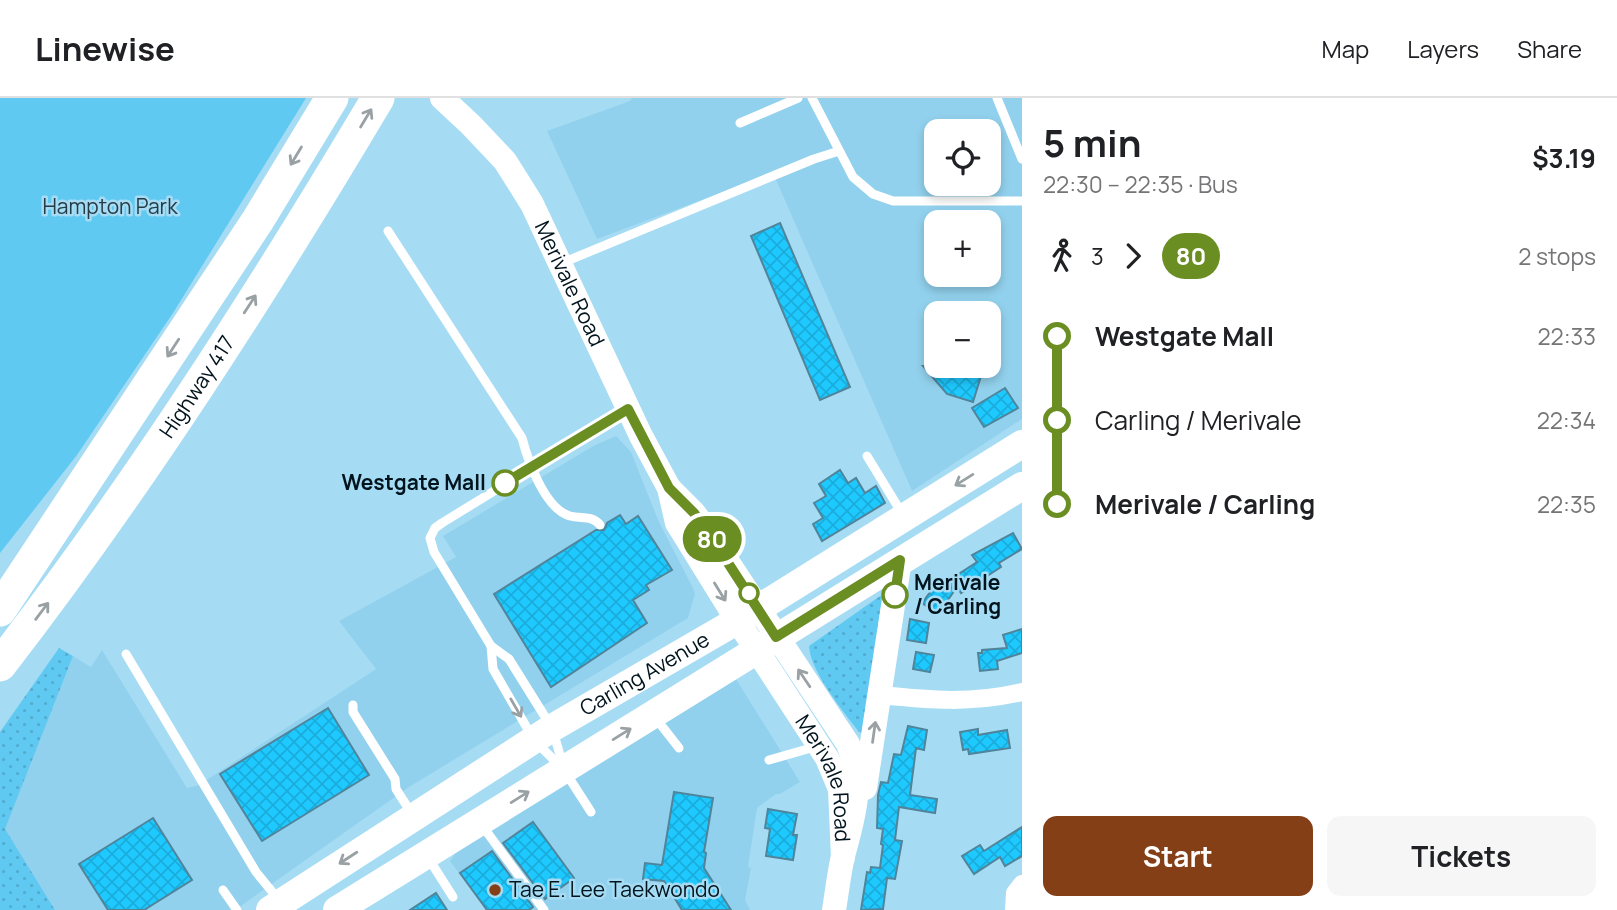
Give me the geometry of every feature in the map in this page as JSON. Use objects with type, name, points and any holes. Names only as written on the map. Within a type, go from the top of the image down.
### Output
[{"type":"highway","points":[[0,610],[258,220],[332,98]]},
{"type":"highway","name":"Highway 417","points":[[0,665],[118,505],[279,260],[378,98]]},
{"type":"highway","points":[[0,573],[82,486]]},
{"type":"main road","name":"Merivale Road","points":[[442,98],[505,162],[540,219],[628,409],[669,488],[677,523],[748,614],[767,644],[840,789],[843,858]]},
{"type":"main road","name":"Carling Avenue","points":[[279,908],[413,816],[543,734],[748,614],[1022,444]]},
{"type":"main road","name":"Carling Avenue","points":[[337,910],[1022,486]]},
{"type":"main road","points":[[854,822],[866,784],[900,560]]},
{"type":"main road","name":"Merivale Road","points":[[767,644],[848,744],[857,779],[854,822],[843,858],[834,910]]},
{"type":"street","points":[[880,695],[977,701],[1022,692]]},
{"type":"street","points":[[1014,910],[1015,893],[1022,884]]},
{"type":"lane","points":[[740,123],[798,98]]},
{"type":"lane","points":[[812,98],[854,178],[873,194],[893,201],[1022,201]]},
{"type":"lane","points":[[997,98],[1022,159]]},
{"type":"lane","points":[[561,264],[839,151]]},
{"type":"lane","points":[[388,231],[522,438],[530,467],[557,510],[568,515],[593,518],[600,525]]},
{"type":"lane","points":[[591,811],[543,734],[509,659],[491,646],[434,552],[430,538],[435,528],[628,409]]},
{"type":"lane","points":[[867,456],[904,517]]},
{"type":"lane","points":[[491,646],[493,669],[543,734],[564,770]]},
{"type":"lane","points":[[126,654],[279,908]]},
{"type":"lane","points":[[352,705],[352,712],[396,779],[396,789],[413,816]]},
{"type":"lane","points":[[653,715],[679,748]]},
{"type":"lane","points":[[769,760],[820,746]]},
{"type":"lane","points":[[480,822],[544,910]]},
{"type":"lane","points":[[426,855],[453,897]]},
{"type":"lane","points":[[223,890],[237,910]]},
{"type":"shaded area","points":[[632,98],[1022,98],[1022,419],[912,491],[773,173],[597,239],[547,131]]},
{"type":"shaded area","points":[[616,436],[631,452],[659,522],[693,588],[695,594],[688,618],[409,787],[235,910],[55,910],[4,829],[73,656],[91,667],[102,650],[187,788],[199,785],[376,669],[339,621],[456,557],[443,536],[595,445]]},
{"type":"shaded area","points":[[736,679],[800,782],[776,794],[757,808],[745,900],[750,910],[486,910],[450,861],[458,850]]},
{"type":"green space","name":"Hampton Park","points":[[0,98],[306,98],[173,313],[77,455],[0,553]]},
{"type":"green space","points":[[880,596],[884,597],[864,734],[859,732],[828,691],[815,667],[809,646]]},
{"type":"green space","points":[[59,648],[73,656],[5,829],[55,910],[0,910],[0,732]]},
{"type":"building","points":[[780,223],[850,387],[820,400],[751,236]]},
{"type":"building","points":[[933,378],[980,378],[973,402],[947,394]]},
{"type":"building","points":[[1005,388],[1018,408],[984,427],[972,408]]},
{"type":"building","points":[[840,470],[848,483],[856,478],[865,493],[876,486],[885,503],[822,541],[813,524],[823,518],[814,503],[826,496],[819,484]]},
{"type":"building","points":[[620,515],[626,524],[638,516],[672,570],[646,585],[649,590],[633,600],[647,623],[551,687],[494,594],[596,530],[604,530],[607,523]]},
{"type":"building","points":[[1013,533],[1022,549],[999,563],[1001,567],[961,593],[957,587],[938,614],[922,603],[934,587],[937,588],[977,562],[972,555]]},
{"type":"building","points":[[910,619],[929,623],[926,643],[907,640]]},
{"type":"building","points":[[1022,629],[1022,653],[997,661],[998,669],[980,671],[978,653],[982,653],[982,650],[1007,648],[1003,635]]},
{"type":"building","points":[[916,652],[934,655],[930,672],[913,669]]},
{"type":"building","points":[[328,708],[369,775],[262,841],[220,774]]},
{"type":"building","points":[[908,726],[927,730],[924,750],[916,748],[910,795],[937,799],[935,813],[899,807],[895,840],[902,841],[895,879],[887,878],[883,909],[861,910],[867,872],[870,873],[871,867],[880,868],[883,829],[877,828],[881,782],[888,783],[894,754],[901,755]]},
{"type":"building","points":[[978,729],[978,735],[1007,730],[1010,748],[969,754],[968,749],[963,750],[960,732]]},
{"type":"building","points":[[674,792],[713,798],[704,868],[731,910],[682,910],[664,881],[643,879],[645,863],[662,865]]},
{"type":"building","points":[[768,809],[797,814],[793,835],[797,835],[793,860],[766,856],[770,829],[765,828]]},
{"type":"building","points":[[153,818],[192,880],[144,910],[108,910],[79,864]]},
{"type":"building","points":[[533,822],[574,878],[545,899],[503,843]]},
{"type":"building","points":[[1022,827],[1022,856],[1005,866],[1000,857],[974,874],[962,856],[980,845],[984,851]]},
{"type":"building","points":[[492,851],[533,907],[529,910],[487,910],[460,873]]},
{"type":"building","points":[[436,893],[447,910],[410,910]]},
{"type":"bus line","name":"80","points":[[505,483],[628,409],[669,488],[694,513],[708,532],[776,637],[900,560],[895,595]]},
{"type":"place","name":"Westgate Mall","points":[[505,483]]},
{"type":"place","name":"Merivale / Carling","points":[[895,595]]},
{"type":"place","name":"Tae E. Lee Taekwondo","points":[[495,890]]}]
